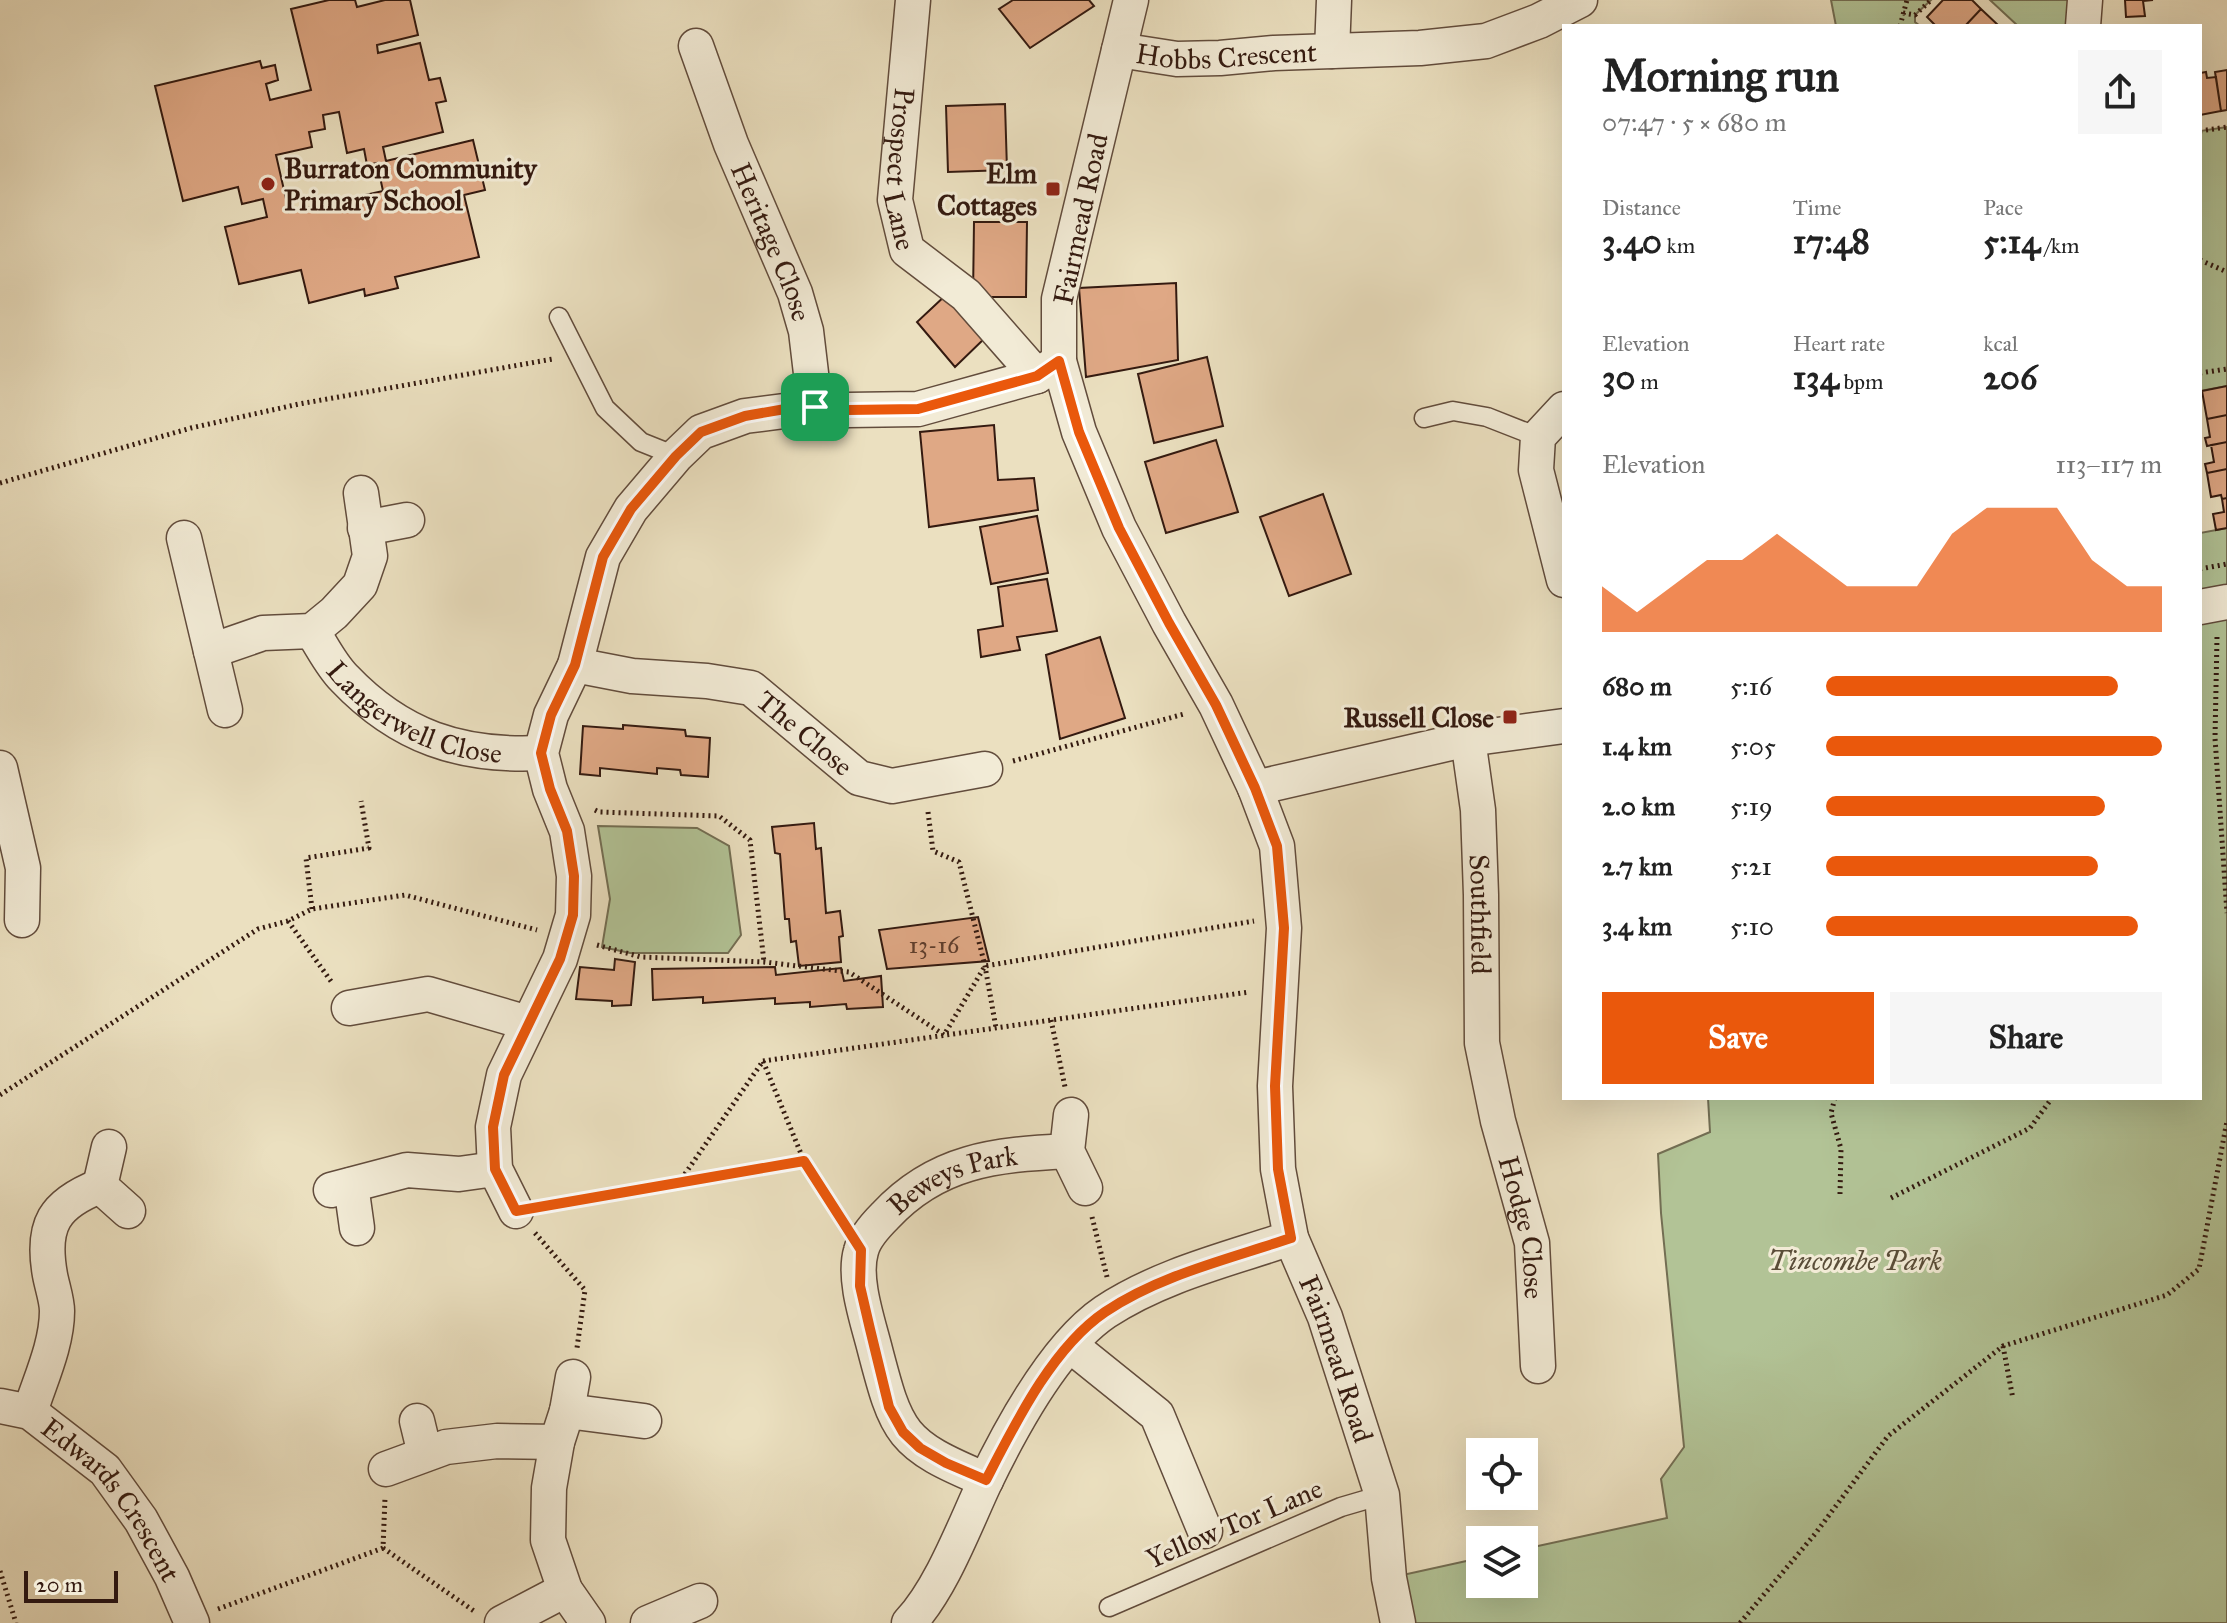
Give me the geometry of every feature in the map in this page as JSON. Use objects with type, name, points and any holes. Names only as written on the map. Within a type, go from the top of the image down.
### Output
[{"type":"street","name":"Prospect Lane","points":[[913,0],[895,200],[907,250],[966,295],[1048,368]]},
{"type":"street","name":"Fairmead Road","points":[[1131,0],[1059,299],[1048,368],[1119,528],[1216,705],[1255,788],[1277,846],[1284,928],[1275,1086],[1278,1169],[1291,1238],[1325,1317],[1382,1495],[1389,1578],[1398,1623]]},
{"type":"street","name":"Hobbs Crescent","points":[[1332,51],[1334,0]]},
{"type":"street","name":"Hobbs Crescent","points":[[1119,50],[1177,59],[1420,48],[1486,41],[1539,21],[1580,0]]},
{"type":"street","points":[[2083,24],[2085,0]]},
{"type":"street","name":"Heritage Close","points":[[696,46],[695,85],[731,144],[795,293],[806,331],[815,407]]},
{"type":"street","points":[[516,1211],[495,1169],[493,1127],[504,1075],[560,959],[573,915],[574,876],[567,831],[550,789],[541,753],[551,715],[575,665],[603,557],[631,509],[701,432],[745,416],[815,407],[918,409],[1048,368]]},
{"type":"street","points":[[1562,411],[1538,437],[1536,470],[1562,572]]},
{"type":"street","name":"Langerwell Close","points":[[211,651],[263,633],[312,631],[334,613],[360,585],[370,556],[361,493]]},
{"type":"street","points":[[365,528],[407,520]]},
{"type":"street","points":[[184,538],[225,710]]},
{"type":"street","name":"Langerwell Close","points":[[312,631],[342,677],[381,711],[412,732],[501,755],[541,753]]},
{"type":"street","name":"The Close","points":[[575,665],[632,676],[707,681],[751,688],[859,778],[892,786],[985,769]]},
{"type":"street","points":[[1255,788],[1468,739],[1562,726]]},
{"type":"street","name":"Southfield","points":[[1468,739],[1478,824],[1482,1043],[1492,1090]]},
{"type":"street","points":[[0,768],[23,868],[24,921]]},
{"type":"street","points":[[349,1008],[428,994],[528,1023]]},
{"type":"street","name":"Hodge Close","points":[[1492,1090],[1532,1243],[1538,1366]]},
{"type":"street","points":[[1071,1115],[1067,1151],[1085,1188]]},
{"type":"street","points":[[100,1186],[109,1147]]},
{"type":"street","name":"Beweys Park","points":[[861,1250],[874,1228],[905,1195],[943,1173],[987,1158],[1067,1151]]},
{"type":"street","points":[[357,1228],[341,1187],[407,1170],[459,1174],[495,1169]]},
{"type":"street","points":[[100,1186],[128,1211]]},
{"type":"street","points":[[15,1409],[49,1354],[57,1311],[46,1239],[56,1212],[79,1194],[100,1186]]},
{"type":"street","points":[[912,1622],[945,1568],[1026,1404],[1070,1345],[1103,1314],[1147,1289],[1291,1238]]},
{"type":"street","points":[[861,1250],[860,1286],[889,1407],[903,1432],[920,1448],[986,1480]]},
{"type":"street","points":[[1070,1345],[1157,1415],[1205,1531]]},
{"type":"street","points":[[573,1377],[549,1488],[548,1540],[565,1590],[588,1623]]},
{"type":"street","name":"Edwards Crescent","points":[[15,1409],[105,1470],[141,1520],[192,1621]]},
{"type":"street","points":[[417,1421],[425,1454]]},
{"type":"street","points":[[386,1469],[446,1447],[497,1441],[562,1426],[644,1421]]},
{"type":"street","points":[[491,1619],[565,1590]]},
{"type":"street","points":[[648,1623],[700,1601]]},
{"type":"lane","points":[[559,317],[605,408],[641,442],[676,456]]},
{"type":"lane","points":[[1424,418],[1453,411],[1487,417],[1538,437]]},
{"type":"lane","name":"Yellow Tor Lane","points":[[1109,1607],[1341,1507],[1382,1495]]},
{"type":"path","points":[[1900,24],[1907,0]]},
{"type":"path","points":[[1903,13],[1915,15],[1931,0]]},
{"type":"path","points":[[2202,131],[2227,127]]},
{"type":"path","points":[[2202,261],[2227,272]]},
{"type":"path","points":[[0,483],[191,428],[299,404],[578,355]]},
{"type":"path","points":[[2202,373],[2227,369]]},
{"type":"path","points":[[2202,569],[2227,564]]},
{"type":"path","points":[[2215,604],[2215,738],[2227,913]]},
{"type":"path","points":[[985,769],[1216,705]]},
{"type":"path","points":[[925,780],[933,851],[959,862],[985,966],[996,1028]]},
{"type":"path","points":[[550,789],[599,812],[719,816],[750,840],[764,962]]},
{"type":"path","points":[[312,909],[306,858],[369,848],[361,801]]},
{"type":"path","points":[[0,1095],[258,929],[288,921],[312,909],[405,895],[641,957],[764,962],[849,972],[944,1035]]},
{"type":"path","points":[[288,921],[349,1008]]},
{"type":"path","points":[[944,1035],[985,966],[1232,925]]},
{"type":"path","points":[[678,1184],[763,1061],[1282,988]]},
{"type":"path","points":[[1051,1020],[1071,1115]]},
{"type":"path","points":[[763,1061],[804,1161],[861,1250]]},
{"type":"path","points":[[1834,1100],[1831,1113],[1841,1149],[1840,1194]]},
{"type":"path","points":[[1891,1198],[2030,1128],[2051,1100]]},
{"type":"path","points":[[1740,1623],[1815,1534],[1888,1436],[2003,1346],[2167,1295],[2199,1269],[2227,1121]]},
{"type":"path","points":[[516,1211],[804,1161]]},
{"type":"path","points":[[1085,1188],[1114,1307]]},
{"type":"path","points":[[516,1211],[585,1290],[573,1377]]},
{"type":"path","points":[[2003,1346],[2013,1399]]},
{"type":"path","points":[[383,1548],[386,1469]]},
{"type":"path","points":[[192,1621],[383,1548]]},
{"type":"path","points":[[383,1548],[491,1619]]},
{"type":"path","points":[[0,1571],[16,1623]]},
{"type":"green space","points":[[1831,0],[1931,0],[1915,15],[1918,24],[1836,24]]},
{"type":"green space","points":[[1990,0],[2085,0],[2083,24],[2016,24]]},
{"type":"green space","points":[[2227,127],[2227,386],[2202,391],[2202,131]]},
{"type":"green space","name":"Tincombe Park","points":[[2227,528],[2227,1623],[1400,1623],[1389,1578],[1466,1561],[1466,1598],[1538,1598],[1538,1546],[1667,1518],[1661,1479],[1684,1447],[1658,1154],[1710,1132],[1708,1100],[2202,1100],[2202,533]]},
{"type":"green space","points":[[598,826],[697,828],[729,846],[741,935],[728,953],[630,953],[602,947],[610,899]]},
{"type":"building","points":[[329,0],[355,0],[357,7],[385,0],[410,0],[418,35],[377,45],[378,53],[420,43],[429,80],[440,78],[446,101],[436,103],[443,132],[383,147],[386,161],[473,140],[485,190],[464,195],[479,257],[395,277],[398,288],[365,296],[364,289],[309,303],[301,270],[239,284],[225,227],[267,217],[263,199],[242,204],[238,187],[183,201],[155,86],[260,61],[262,68],[275,65],[278,80],[266,84],[270,100],[311,90],[291,9]],"holes":[[[339,112],[347,153],[364,149],[367,165],[377,163],[383,191],[289,212],[276,155],[312,147],[309,132],[325,129],[323,115]]]},
{"type":"building","points":[[1013,0],[1089,0],[1094,6],[1030,48],[999,9]]},
{"type":"building","points":[[1943,0],[1972,0],[1981,9],[1967,24],[1934,24],[1927,17]]},
{"type":"building","points":[[2125,0],[2153,0],[2143,1],[2145,16],[2126,17]]},
{"type":"building","points":[[1981,9],[1997,24],[1967,24]]},
{"type":"building","points":[[2227,70],[2227,110],[2221,111],[2215,72]]},
{"type":"building","points":[[2206,72],[2207,78],[2216,77],[2221,111],[2202,115],[2202,73]]},
{"type":"building","points":[[1005,104],[1007,170],[948,172],[946,106]]},
{"type":"building","points":[[974,222],[1027,222],[1026,297],[973,297]]},
{"type":"building","points":[[1176,283],[1178,360],[1086,377],[1079,288]]},
{"type":"building","points":[[947,294],[987,336],[955,367],[917,322]]},
{"type":"building","points":[[1207,357],[1223,426],[1154,443],[1138,374]]},
{"type":"building","points":[[2227,386],[2227,415],[2207,419],[2202,391]]},
{"type":"building","points":[[2227,415],[2227,442],[2207,446],[2205,438],[2210,437],[2207,419]]},
{"type":"building","points":[[994,425],[998,480],[1034,478],[1038,510],[929,527],[920,432]]},
{"type":"building","points":[[1216,440],[1238,512],[1166,533],[1145,462]]},
{"type":"building","points":[[2227,442],[2227,469],[2207,473],[2205,464],[2214,462],[2211,445]]},
{"type":"building","points":[[2227,469],[2227,498],[2222,499],[2221,495],[2211,497],[2207,473]]},
{"type":"building","points":[[1323,494],[1351,574],[1289,596],[1260,517]]},
{"type":"building","points":[[2227,498],[2227,528],[2216,530],[2213,514],[2224,512],[2222,499]]},
{"type":"building","points":[[1037,516],[1048,573],[991,584],[980,527]]},
{"type":"building","points":[[1047,579],[1057,631],[1017,637],[1020,650],[981,657],[978,630],[1003,626],[998,587]]},
{"type":"building","points":[[1100,637],[1125,718],[1060,739],[1046,655]]},
{"type":"building","points":[[623,725],[685,730],[686,736],[710,738],[708,777],[681,775],[680,770],[657,768],[657,774],[600,768],[600,776],[580,774],[583,726],[623,729]]},
{"type":"building","points":[[814,823],[816,849],[821,848],[826,913],[840,911],[843,936],[839,937],[841,962],[799,966],[796,941],[791,942],[789,919],[785,919],[780,854],[775,853],[772,827]]},
{"type":"building","points":[[978,917],[989,961],[887,969],[879,930]]},
{"type":"building","points":[[615,959],[635,962],[631,1005],[612,1006],[612,1001],[576,999],[580,967],[614,970]]},
{"type":"building","points":[[775,967],[776,975],[841,968],[844,981],[881,976],[883,1007],[847,1009],[846,1004],[810,1007],[810,1002],[775,1004],[775,998],[703,1003],[703,997],[653,1000],[652,969]]},
{"type":"place","name":"Burraton Community Primary School","points":[[268,184]]},
{"type":"place","name":"Elm Cottages","points":[[1053,189]]},
{"type":"place","name":"Russell Close","points":[[1510,717]]},
{"type":"route","points":[[1059,361],[1079,432],[1119,528],[1216,705],[1255,788],[1277,846],[1284,928],[1275,1086],[1278,1169],[1291,1238],[1147,1289],[1103,1314],[1070,1345],[1026,1404],[986,1480],[920,1448],[903,1432],[889,1407],[860,1286],[861,1250],[804,1161],[516,1211],[495,1169],[493,1127],[504,1075],[560,959],[573,915],[574,876],[567,831],[550,789],[541,753],[551,715],[575,665],[603,557],[631,509],[701,432],[745,416],[815,407],[918,409],[1037,376],[1059,361]]}]
